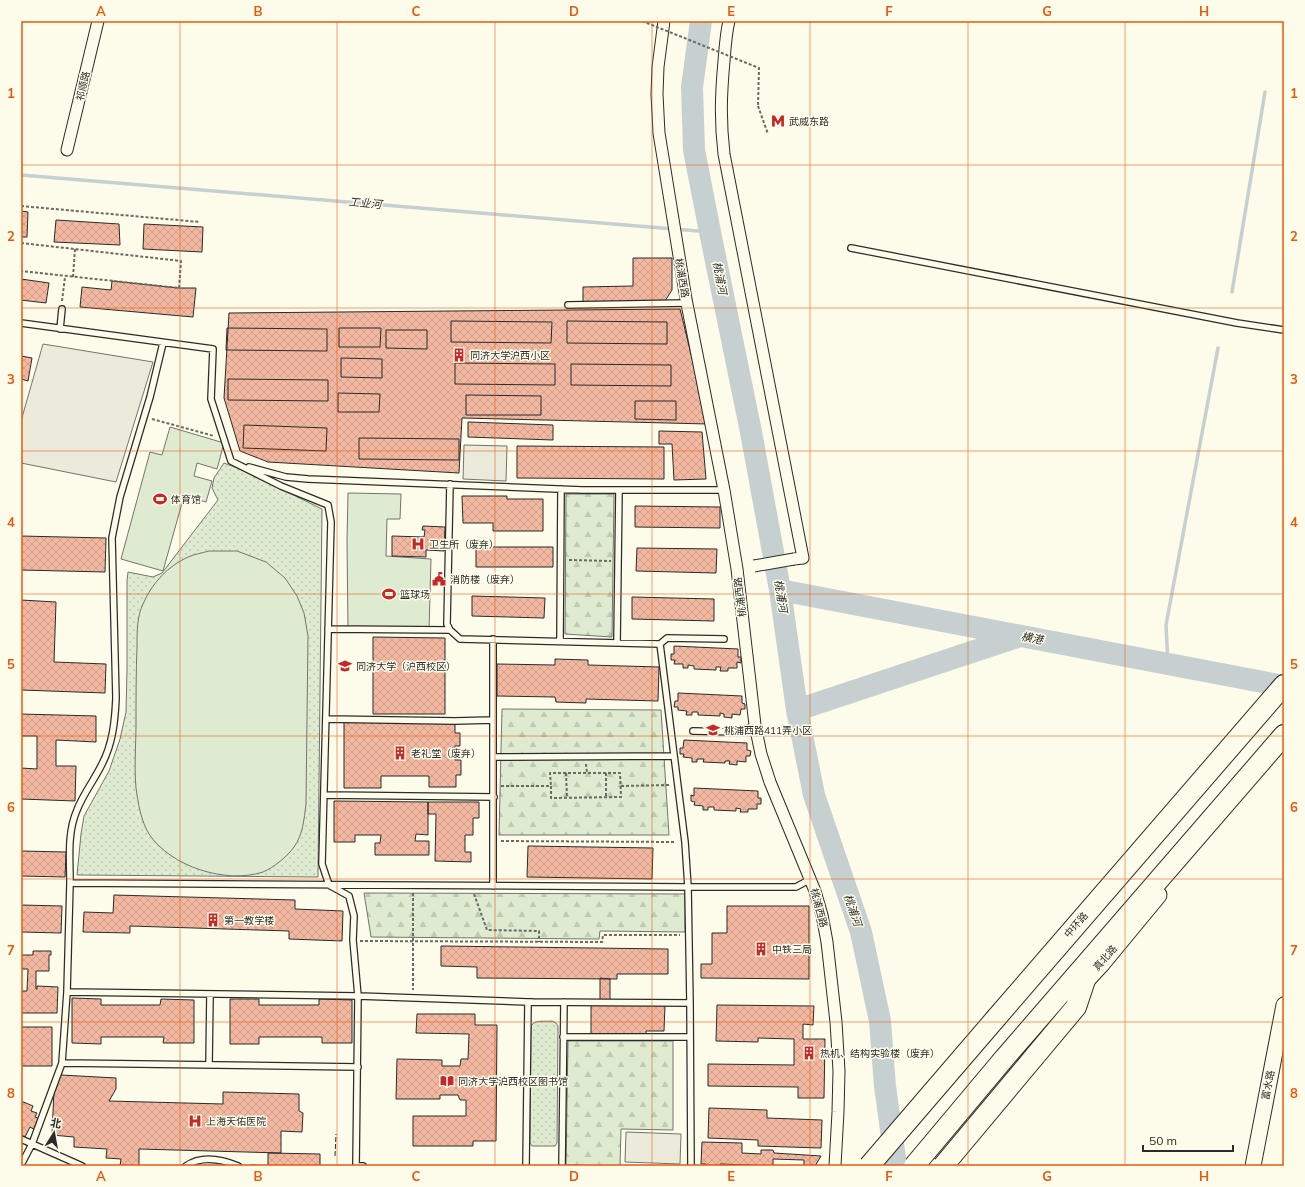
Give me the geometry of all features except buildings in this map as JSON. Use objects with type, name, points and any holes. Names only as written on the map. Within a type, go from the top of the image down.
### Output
[{"type":"highway","name":"中环路","points":[[870,1166],[1284,685]]},
{"type":"highway","points":[[914,1166],[1284,736]]},
{"type":"highway","points":[[940,1157],[1035,1056],[1076,1007],[1085,980]]},
{"type":"main road","points":[[950,1063],[1284,676]]},
{"type":"main road","name":"真北路","points":[[922,1166],[940,1157],[1085,980],[1101,964],[1284,745]]},
{"type":"street","name":"祁顺路","points":[[67,150],[98,21]]},
{"type":"street","name":"桃浦西路","points":[[664,21],[658,67],[657,94],[659,133],[687,303],[724,490],[737,569],[755,725],[761,754],[770,782],[816,891],[828,942],[839,1071],[834,1166]]},
{"type":"street","points":[[729,21],[724,53],[721,95],[721,126],[724,154],[803,558],[737,569]]},
{"type":"street","name":"富水路","points":[[1253,1166],[1284,1005]]},
{"type":"lane","points":[[851,248],[1237,323],[1284,330]]},
{"type":"lane","points":[[568,305],[687,303]]},
{"type":"lane","points":[[60,328],[62,309]]},
{"type":"lane","points":[[21,323],[213,349],[211,399],[232,461],[280,486],[328,505],[331,522],[322,864],[329,885],[349,896],[354,916],[353,940],[358,996],[356,1166],[363,1166]]},
{"type":"lane","points":[[21,1165],[32,1144],[62,1064],[67,992],[71,829],[77,809],[103,762],[115,721],[116,698],[112,538],[120,497],[150,397],[163,343]]},
{"type":"lane","points":[[232,461],[286,477],[308,479],[561,489],[724,490]]},
{"type":"lane","points":[[450,484],[447,624],[450,630],[460,638],[660,644],[667,638],[724,639]]},
{"type":"lane","points":[[560,641],[561,489]]},
{"type":"lane","points":[[616,642],[619,490]]},
{"type":"lane","points":[[328,629],[450,630]]},
{"type":"lane","points":[[493,639],[494,886]]},
{"type":"lane","points":[[660,644],[685,842],[688,887],[690,935],[691,1166]]},
{"type":"lane","points":[[326,719],[455,721],[493,720]]},
{"type":"lane","points":[[693,730],[740,732],[755,725]]},
{"type":"lane","points":[[493,757],[674,756]]},
{"type":"lane","points":[[324,795],[494,797]]},
{"type":"lane","points":[[70,883],[796,887],[807,881]]},
{"type":"lane","points":[[67,992],[358,996],[528,1002],[690,1003]]},
{"type":"lane","points":[[209,1065],[210,994]]},
{"type":"lane","points":[[526,1166],[528,1002]]},
{"type":"lane","points":[[562,1166],[564,1002]]},
{"type":"lane","points":[[563,1037],[690,1037]]},
{"type":"lane","points":[[62,1064],[358,1067]]},
{"type":"lane","points":[[504,1081],[527,1082]]},
{"type":"lane","points":[[21,1139],[82,1166]]},
{"type":"lane","points":[[186,1166],[202,1160],[215,1159],[238,1166]]},
{"type":"path","points":[[642,21],[759,68],[758,106],[768,134]]},
{"type":"path","points":[[21,206],[200,222]]},
{"type":"path","points":[[21,243],[181,261],[179,288],[65,277],[21,271]]},
{"type":"path","points":[[73,277],[75,249]]},
{"type":"path","points":[[62,309],[65,277]]},
{"type":"path","points":[[144,417],[224,439]]},
{"type":"path","points":[[560,560],[618,561]]},
{"type":"path","points":[[550,773],[606,773],[620,773],[621,797],[551,798],[550,773]]},
{"type":"path","points":[[566,773],[567,798]]},
{"type":"path","points":[[606,773],[606,798]]},
{"type":"path","points":[[620,786],[678,784]]},
{"type":"path","points":[[494,786],[551,786]]},
{"type":"path","points":[[494,841],[685,842]]},
{"type":"path","points":[[413,885],[413,998]]},
{"type":"path","points":[[470,886],[487,930],[539,931],[539,942]]},
{"type":"path","points":[[353,940],[602,942],[603,935],[690,935]]},
{"type":"green space","name":"体育馆","points":[[170,427],[224,443],[217,469],[197,463],[194,476],[212,481],[206,502],[184,496],[163,571],[121,559],[150,452],[162,455]]},
{"type":"green space","points":[[224,463],[242,470],[322,509],[318,877],[77,875],[84,816],[109,771],[120,739],[126,712],[128,572],[153,577],[162,573],[218,500],[212,488],[214,478]]},
{"type":"green space","name":"篮球场","points":[[348,493],[401,494],[400,519],[387,519],[386,556],[431,559],[429,631],[348,629]]},
{"type":"green space","points":[[566,494],[614,494],[612,637],[565,634]]},
{"type":"green space","points":[[209,551],[237,551],[266,562],[285,578],[297,596],[304,613],[308,636],[306,804],[303,827],[297,842],[276,865],[263,872],[248,875],[233,876],[216,874],[185,864],[171,856],[159,846],[146,829],[140,812],[136,788],[137,635],[138,619],[141,609],[151,589],[167,570],[188,557]]},
{"type":"green space","points":[[502,709],[661,710],[669,835],[499,835]]},
{"type":"green space","points":[[364,893],[685,894],[685,932],[600,931],[599,939],[371,937]]},
{"type":"green space","points":[[552,1021],[558,1026],[557,1143],[555,1146],[532,1146],[530,1143],[531,1026],[535,1022]]},
{"type":"green space","points":[[568,1041],[673,1041],[673,1130],[621,1129],[620,1166],[566,1165]]},
{"type":"shaded area","points":[[43,344],[153,362],[116,482],[21,463],[21,421]]},
{"type":"shaded area","points":[[464,445],[507,446],[506,481],[463,479]]},
{"type":"shaded area","points":[[626,1132],[681,1134],[680,1164],[625,1162]]},
{"type":"waterway","name":"桃浦河","points":[[701,21],[692,87],[694,150],[751,432],[780,590],[797,710],[814,795],[861,932],[880,1021],[885,1086],[896,1166]]},
{"type":"waterway","points":[[1232,292],[1265,92]]},
{"type":"waterway","name":"工业河","points":[[21,175],[710,232]]},
{"type":"waterway","points":[[1168,664],[1166,625],[1218,348]]},
{"type":"waterway","name":"横港","points":[[780,590],[1284,686]]},
{"type":"waterway","points":[[797,710],[1020,636]]},
{"type":"fence","points":[[335,1156],[336,1134]]},
{"type":"place","name":"武威东路","points":[[778,121]]},
{"type":"place","name":"同济大学沪西小区","points":[[459,355]]},
{"type":"place","name":"体育馆","points":[[160,499]]},
{"type":"place","name":"卫生所（废弃）","points":[[418,544]]},
{"type":"place","name":"消防楼（废弃）","points":[[439,579]]},
{"type":"place","name":"篮球场","points":[[389,594]]},
{"type":"place","name":"同济大学（沪西校区）","points":[[345,666]]},
{"type":"place","name":"桃浦西路411弄小区","points":[[713,730]]},
{"type":"place","name":"老礼堂（废弃）","points":[[400,753]]},
{"type":"place","name":"第一教学楼","points":[[213,920]]},
{"type":"place","name":"中铁三局","points":[[761,949]]},
{"type":"place","name":"热机、结构实验楼（废弃）","points":[[809,1053]]},
{"type":"place","name":"同济大学沪西校区图书馆","points":[[447,1081]]},
{"type":"place","name":"上海天佑医院","points":[[195,1121]]}]
